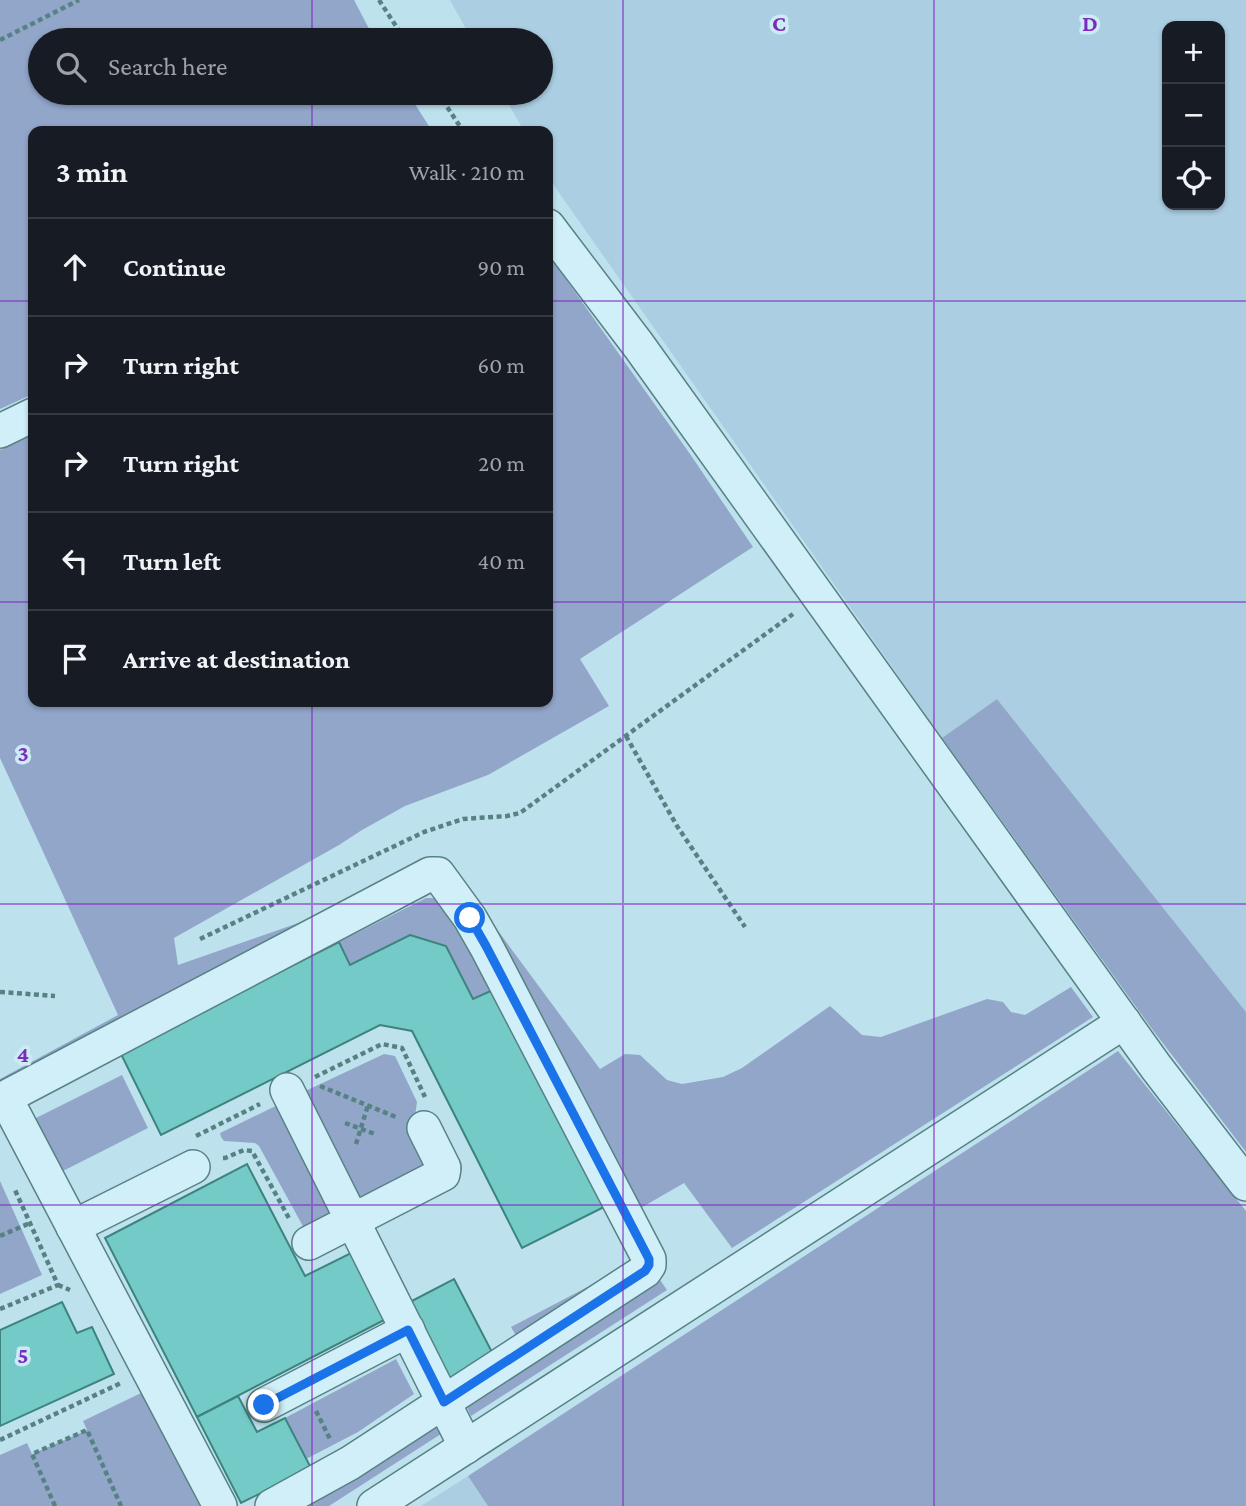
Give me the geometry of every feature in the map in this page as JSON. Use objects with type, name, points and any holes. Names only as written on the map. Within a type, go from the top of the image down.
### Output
[{"type":"street","points":[[553,233],[639,346],[1156,1067],[1246,1184]]},
{"type":"street","points":[[0,430],[28,417]]},
{"type":"street","points":[[220,1506],[8,1103],[10,1096],[430,874],[438,874],[470,918],[486,946],[649,1259],[649,1265],[645,1271],[345,1466],[272,1506]]},
{"type":"street","points":[[374,1506],[1124,1022]]},
{"type":"street","points":[[297,1086],[353,1220],[466,1447]]},
{"type":"street","points":[[309,1243],[443,1174],[444,1168],[424,1128]]},
{"type":"street","points":[[73,1227],[206,1161]]},
{"type":"street","points":[[264,1405],[408,1330]]},
{"type":"path","points":[[0,40],[79,0]]},
{"type":"path","points":[[379,0],[397,28]]},
{"type":"path","points":[[447,105],[460,126]]},
{"type":"path","points":[[200,939],[424,831],[463,819],[520,813],[818,595]]},
{"type":"path","points":[[626,736],[677,826],[745,927]]},
{"type":"path","points":[[0,992],[55,996]]},
{"type":"path","points":[[297,1086],[368,1105],[424,1128]]},
{"type":"path","points":[[356,1144],[368,1105]]},
{"type":"path","points":[[345,1123],[375,1134]]},
{"type":"path","points":[[206,1161],[225,1158],[244,1150],[252,1151],[301,1242],[309,1243]]},
{"type":"path","points":[[13,1187],[58,1285],[79,1294]]},
{"type":"path","points":[[0,1237],[30,1223]]},
{"type":"path","points":[[0,1309],[58,1285]]},
{"type":"path","points":[[0,1440],[125,1381]]},
{"type":"path","points":[[303,1385],[345,1466]]},
{"type":"path","points":[[55,1506],[32,1454],[87,1430],[121,1506]]},
{"type":"shaded area","points":[[0,0],[354,0],[369,28],[28,28],[28,105],[416,105],[429,126],[28,126],[28,396],[0,409]]},
{"type":"shaded area","points":[[450,0],[1246,0],[1246,1012],[997,699],[942,738],[555,187],[553,126],[521,126],[509,105],[553,105],[553,28],[465,28]]},
{"type":"shaded area","points":[[553,261],[753,547],[580,659],[609,706],[488,775],[405,806],[174,938],[178,965],[321,915],[0,1086],[0,1079],[118,1015],[0,758],[0,450],[28,437],[28,707],[553,707]]},
{"type":"shaded area","points":[[997,699],[1246,1012],[1246,1152],[1152,1029],[942,738]]},
{"type":"shaded area","points":[[426,898],[438,898],[495,989],[473,999],[446,946],[411,935],[350,965],[339,942]]},
{"type":"shaded area","points":[[490,920],[600,1069],[625,1054],[640,1055],[667,1080],[682,1084],[723,1077],[742,1068],[830,1006],[862,1035],[881,1037],[987,999],[1003,1002],[1011,1012],[1025,1015],[1071,987],[1093,1017],[732,1248],[684,1183],[639,1209]]},
{"type":"shaded area","points":[[1118,1051],[1246,1211],[1246,1506],[488,1506],[468,1476]]},
{"type":"shaded area","points":[[384,1054],[395,1056],[417,1102],[413,1131],[430,1168],[357,1205],[299,1094]]},
{"type":"shaded area","points":[[122,1075],[148,1128],[61,1172],[34,1119]]},
{"type":"shaded area","points":[[282,1103],[336,1215],[305,1230],[259,1146],[255,1143],[224,1141],[220,1133]]},
{"type":"shaded area","points":[[0,1181],[42,1275],[0,1294]]},
{"type":"shaded area","points":[[637,1261],[519,1341],[511,1327]]},
{"type":"shaded area","points":[[660,1280],[667,1290],[471,1416],[466,1405]]},
{"type":"shaded area","points":[[396,1359],[414,1394],[358,1432],[306,1459],[285,1418]]},
{"type":"shaded area","points":[[141,1393],[200,1506],[0,1506],[0,1455],[27,1443],[32,1454],[87,1430],[83,1421]]},
{"type":"shaded area","points":[[438,1422],[444,1432],[329,1506],[299,1506]]},
{"type":"shaded area","points":[[468,1476],[488,1506],[421,1506]]},
{"type":"building","points":[[410,935],[446,946],[473,999],[495,989],[606,1206],[522,1248],[412,1031],[380,1025],[161,1135],[120,1052],[339,942],[350,965]]},
{"type":"building","points":[[247,1164],[305,1276],[351,1253],[386,1319],[197,1417],[105,1238]]},
{"type":"building","points":[[454,1279],[494,1356],[448,1380],[408,1303]]},
{"type":"building","points":[[62,1302],[77,1333],[92,1327],[114,1374],[0,1426],[0,1330]]},
{"type":"building","points":[[238,1396],[257,1432],[285,1418],[311,1468],[241,1503],[197,1417]]},
{"type":"route","points":[[264,1405],[408,1330],[444,1402],[645,1271],[649,1265],[649,1259],[470,918]]}]
